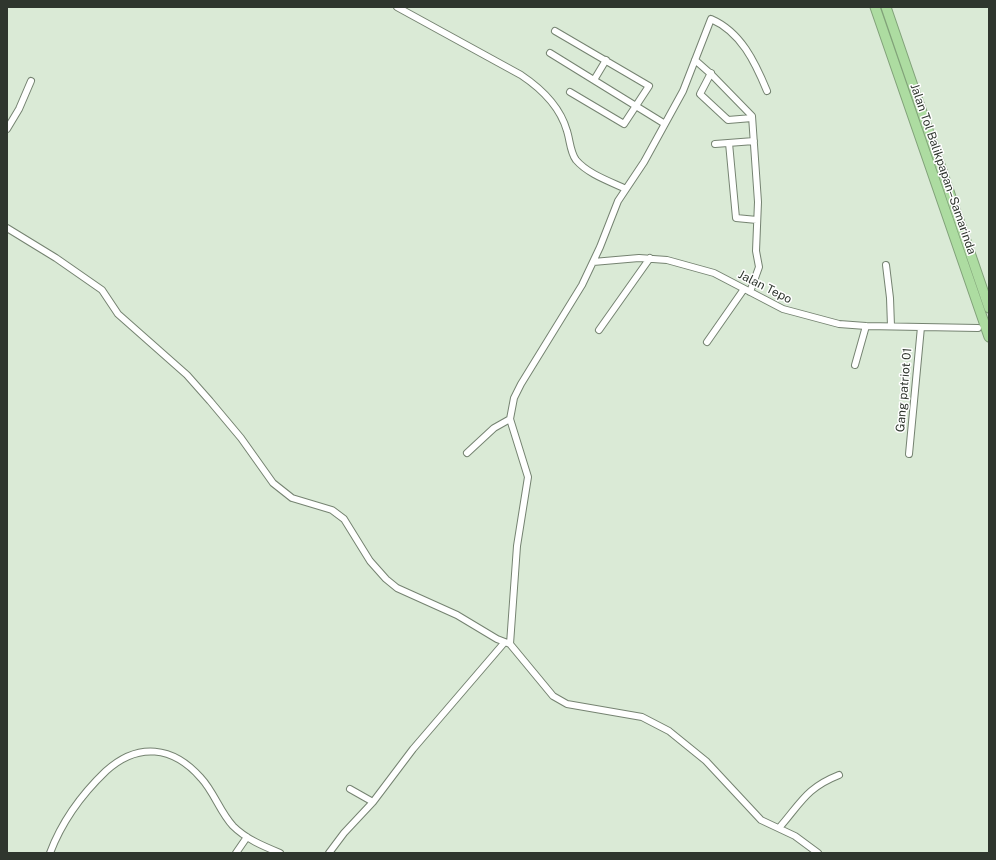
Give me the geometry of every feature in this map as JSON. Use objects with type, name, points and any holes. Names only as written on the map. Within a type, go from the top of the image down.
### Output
[{"type":"highway","name":"Jalan Tol Balikpapan–Samarinda","points":[[875,7],[989,338]]},
{"type":"highway","name":"Jalan Tol Balikpapan–Samarinda","points":[[886,7],[989,308]]},
{"type":"street","points":[[397,7],[521,75],[536,85],[544,92],[564,121],[575,159],[593,173],[625,189]]},
{"type":"street","points":[[329,853],[344,833],[373,802],[413,749],[507,643],[517,546],[528,477],[526,467],[511,426],[510,419],[514,398],[520,384],[573,300],[593,262],[618,201],[665,124],[683,90],[711,19],[729,29],[737,38],[752,59],[768,91]]},
{"type":"street","points":[[555,31],[649,86],[626,123],[622,124],[570,92]]},
{"type":"street","points":[[550,53],[665,124]]},
{"type":"street","points":[[594,80],[606,60]]},
{"type":"street","points":[[695,60],[751,113],[754,141],[757,220],[756,251],[759,267],[747,290],[707,342]]},
{"type":"street","points":[[710,73],[700,94],[728,120],[752,118]]},
{"type":"street","points":[[7,129],[19,109],[31,81]]},
{"type":"street","points":[[715,144],[754,141]]},
{"type":"street","points":[[729,143],[736,218],[757,220]]},
{"type":"street","points":[[7,228],[62,262],[102,290],[118,314],[186,375],[210,401],[241,438],[273,483],[292,498],[332,510],[344,519],[370,561],[391,584],[457,615],[507,643],[553,696],[567,704],[579,708],[628,714],[655,723],[684,742],[706,761],[761,820],[806,843],[818,853]]},
{"type":"street","points":[[599,330],[650,258]]},
{"type":"street","name":"Jalan Tepo","points":[[593,262],[650,258],[667,260],[710,272],[793,312],[839,324],[866,326],[978,328]]},
{"type":"street","points":[[886,265],[890,298],[891,326]]},
{"type":"street","points":[[855,364],[866,326]]},
{"type":"street","name":"Gang patriot 01","points":[[909,454],[921,327]]},
{"type":"street","points":[[467,453],[494,428],[510,419]]},
{"type":"street","points":[[50,853],[64,822],[94,783],[122,759],[144,750],[155,750],[173,756],[192,769],[202,778],[232,824],[246,837],[280,853]]},
{"type":"street","points":[[779,828],[799,801],[810,790],[839,775]]},
{"type":"street","points":[[350,789],[373,802]]},
{"type":"street","points":[[236,853],[246,837]]}]
